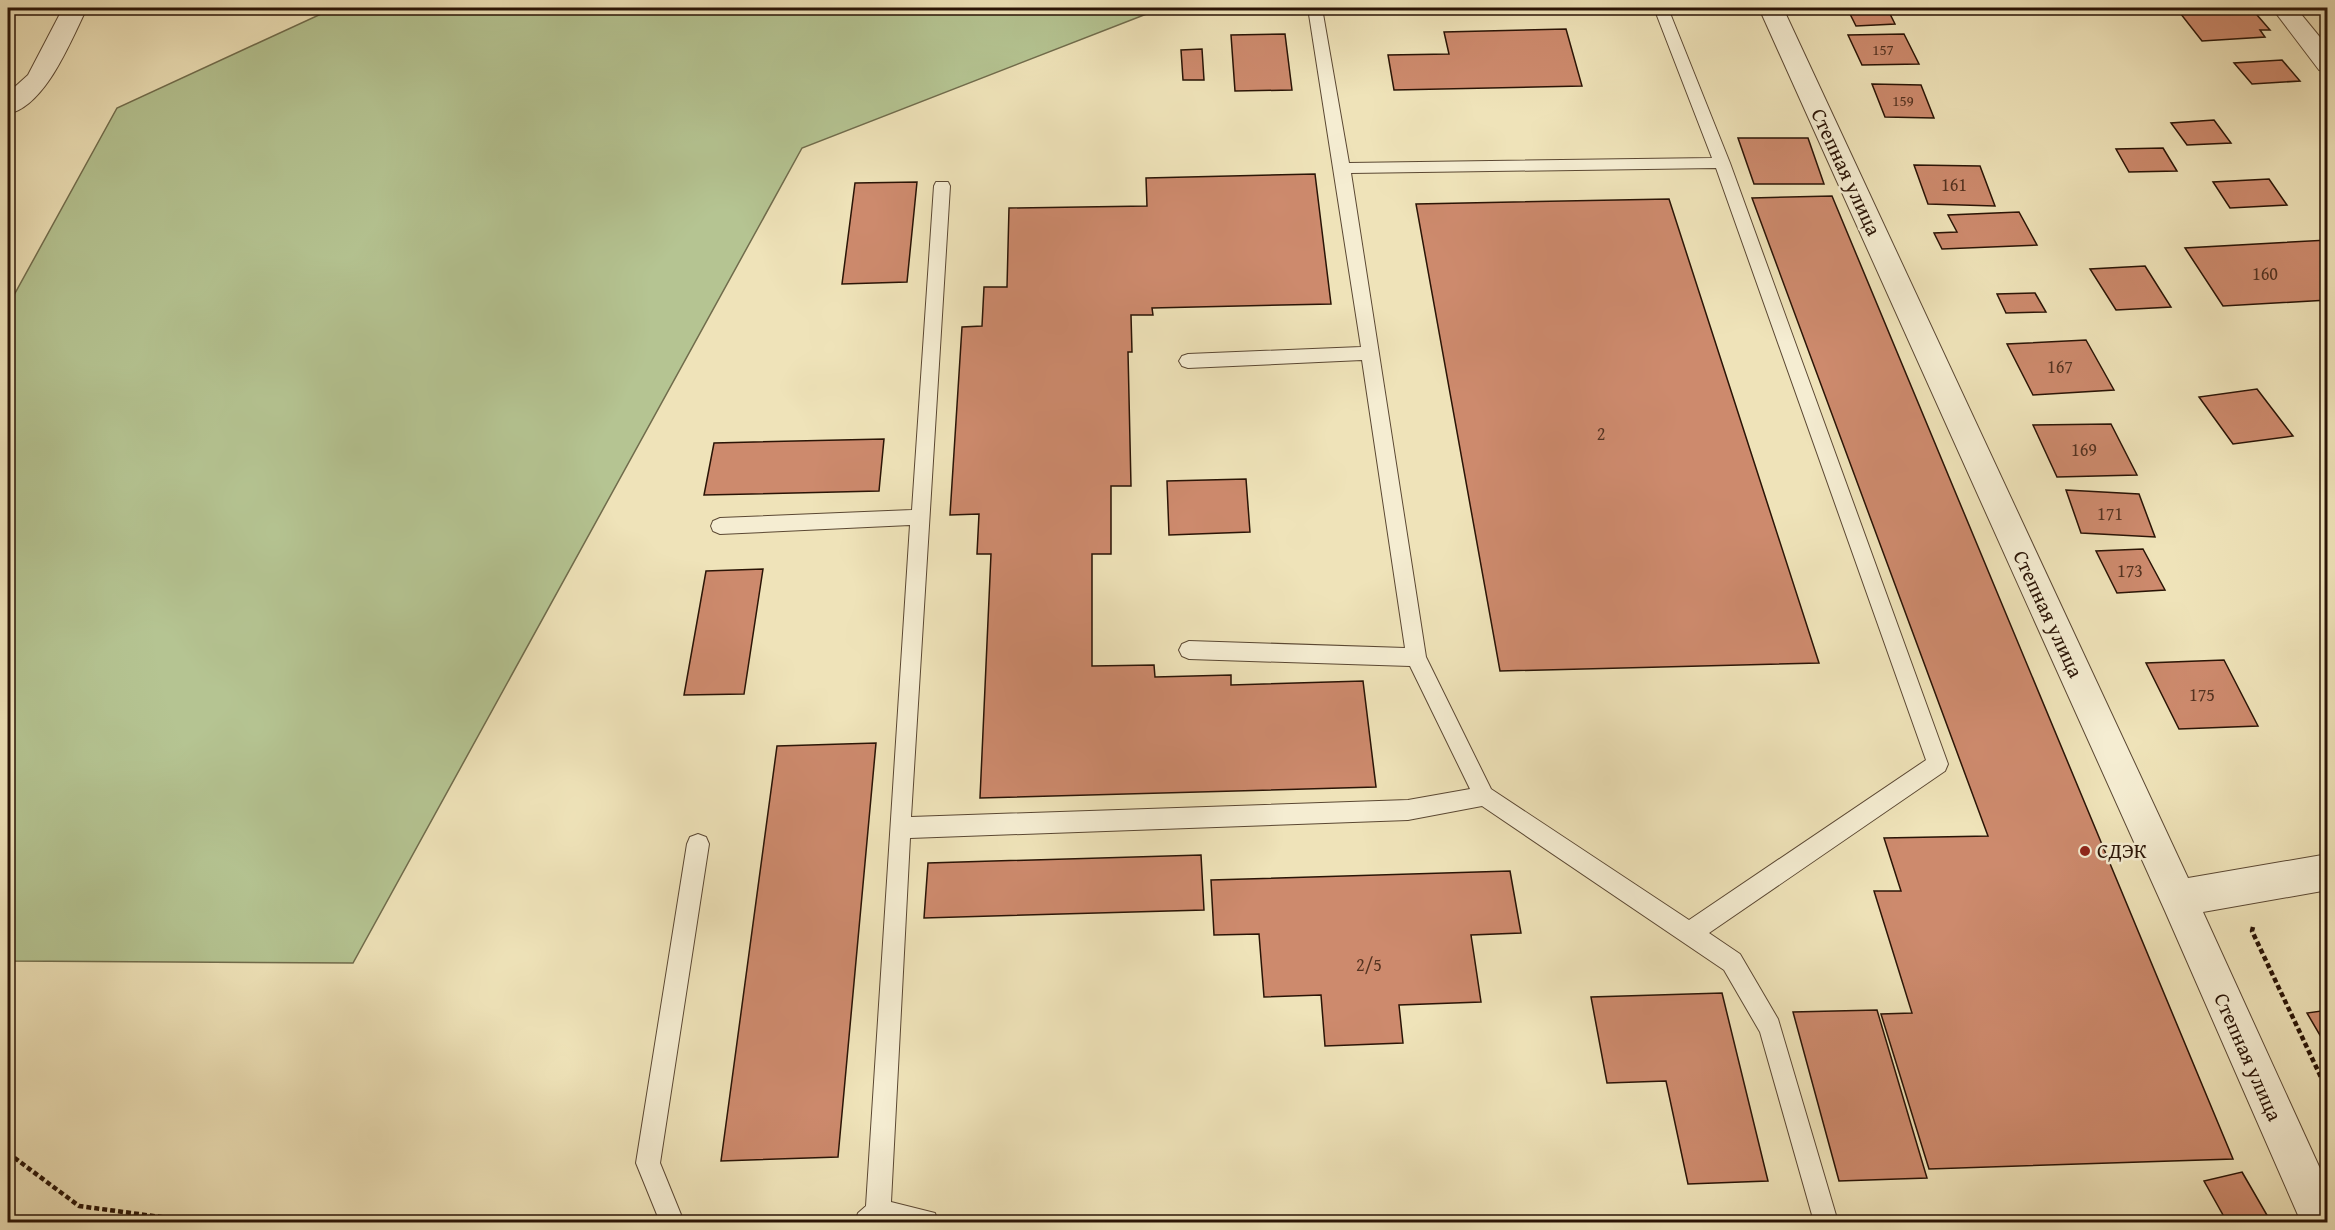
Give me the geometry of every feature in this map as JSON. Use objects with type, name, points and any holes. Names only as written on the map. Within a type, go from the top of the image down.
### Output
[{"type":"street","points":[[8,106],[38,80],[75,8]]},
{"type":"street","name":"Степная улица","points":[[1771,8],[2178,898],[2322,1222]]},
{"type":"street","points":[[2284,8],[2328,64]]},
{"type":"street","points":[[2178,898],[2328,872]]},
{"type":"lane","points":[[1315,8],[1342,168],[1416,657],[1484,796],[1732,962],[1770,1027],[1826,1222]]},
{"type":"lane","points":[[1661,8],[1722,163],[1938,764],[1690,933]]},
{"type":"lane","points":[[1342,168],[1722,163]]},
{"type":"lane","points":[[926,1222],[872,1217],[942,186]]},
{"type":"lane","points":[[1188,361],[1370,353]]},
{"type":"lane","points":[[720,526],[921,517]]},
{"type":"lane","points":[[1189,650],[1416,657]]},
{"type":"lane","points":[[900,828],[1408,810],[1484,796]]},
{"type":"lane","points":[[672,1222],[648,1163],[698,844]]},
{"type":"path","points":[[2254,924],[2252,931],[2328,1092]]},
{"type":"path","points":[[8,1153],[79,1206],[198,1222]]},
{"type":"green space","points":[[334,8],[1162,8],[802,148],[353,963],[8,961],[8,306],[117,108]]},
{"type":"building","points":[[204,8],[265,8],[202,13]]},
{"type":"building","points":[[1847,8],[1887,8],[1895,24],[1856,26]]},
{"type":"building","points":[[2251,8],[2270,30],[2260,30],[2265,37],[2202,41],[2180,13]]},
{"type":"building","points":[[1566,29],[1582,86],[1394,90],[1388,55],[1449,54],[1444,32]]},
{"type":"building","points":[[1285,34],[1292,90],[1235,91],[1231,35]]},
{"type":"building","points":[[1904,34],[1919,64],[1862,65],[1848,35]]},
{"type":"building","points":[[1202,49],[1204,80],[1183,80],[1181,50]]},
{"type":"building","points":[[2282,60],[2300,81],[2252,84],[2234,63]]},
{"type":"building","points":[[1872,84],[1921,85],[1934,118],[1885,117]]},
{"type":"building","points":[[2214,120],[2231,143],[2187,145],[2171,123]]},
{"type":"building","points":[[1738,138],[1808,138],[1824,184],[1754,184]]},
{"type":"building","points":[[2163,148],[2177,171],[2129,172],[2116,149]]},
{"type":"building","points":[[1914,165],[1980,166],[1995,206],[1928,204]]},
{"type":"building","points":[[1315,174],[1331,304],[1152,308],[1153,315],[1131,315],[1132,352],[1128,352],[1131,486],[1111,486],[1111,554],[1092,554],[1092,666],[1154,665],[1155,677],[1231,675],[1231,685],[1363,681],[1376,787],[980,798],[991,554],[977,554],[979,514],[950,515],[962,327],[982,326],[984,287],[1007,287],[1009,208],[1147,206],[1146,178]]},
{"type":"building","points":[[2269,179],[2287,205],[2230,208],[2213,182]]},
{"type":"building","points":[[917,182],[907,282],[842,284],[855,183]]},
{"type":"building","points":[[1832,196],[2233,1159],[1929,1169],[1881,1014],[1912,1013],[1874,891],[1901,891],[1884,838],[1988,836],[1752,198]]},
{"type":"building","points":[[1669,199],[1819,663],[1500,671],[1416,204]]},
{"type":"building","points":[[2019,212],[2037,245],[1942,249],[1934,233],[1957,232],[1948,215]]},
{"type":"building","points":[[2328,240],[2328,300],[2223,306],[2185,248]]},
{"type":"building","points":[[2145,266],[2171,307],[2116,310],[2090,269]]},
{"type":"building","points":[[2035,293],[2046,312],[2006,313],[1997,294]]},
{"type":"building","points":[[2086,340],[2114,390],[2033,395],[2007,344]]},
{"type":"building","points":[[2257,389],[2293,436],[2233,444],[2199,397]]},
{"type":"building","points":[[2111,424],[2137,475],[2057,477],[2033,425]]},
{"type":"building","points":[[884,439],[879,491],[704,495],[714,443]]},
{"type":"building","points":[[1246,479],[1250,532],[1169,535],[1167,481]]},
{"type":"building","points":[[2066,490],[2139,494],[2155,537],[2081,533]]},
{"type":"building","points":[[2143,549],[2165,590],[2117,593],[2096,551]]},
{"type":"building","points":[[763,569],[744,694],[684,695],[706,571]]},
{"type":"building","points":[[2224,660],[2258,726],[2179,729],[2146,663]]},
{"type":"building","points":[[876,743],[838,1157],[721,1161],[777,746]]},
{"type":"building","points":[[1201,855],[1204,910],[924,918],[928,863]]},
{"type":"building","points":[[1510,871],[1521,933],[1471,935],[1481,1002],[1399,1005],[1403,1043],[1325,1046],[1321,995],[1264,997],[1259,934],[1214,935],[1211,880]]},
{"type":"building","points":[[1722,993],[1768,1181],[1688,1184],[1666,1081],[1607,1083],[1591,997]]},
{"type":"building","points":[[1877,1010],[1927,1178],[1839,1181],[1793,1012]]},
{"type":"building","points":[[2328,1010],[2328,1049],[2307,1013]]},
{"type":"building","points":[[2242,1172],[2271,1222],[2227,1222],[2204,1181]]},
{"type":"place","name":"СДЭК","points":[[2085,851]]}]
